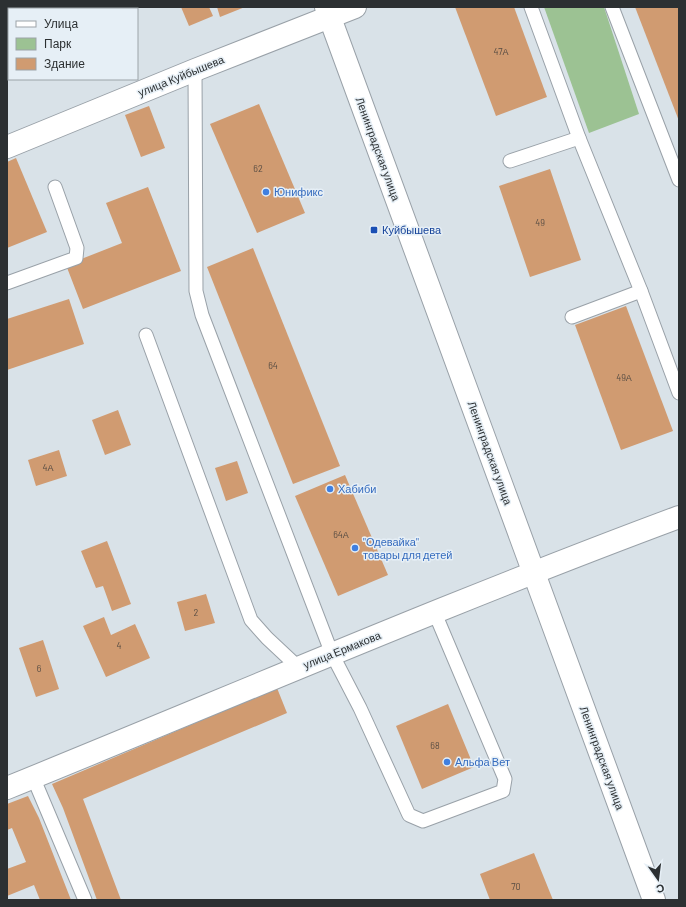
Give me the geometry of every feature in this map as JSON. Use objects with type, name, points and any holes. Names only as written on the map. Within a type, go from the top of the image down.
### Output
[{"type":"main road","name":"улица Куйбышева","points":[[7,147],[195,70],[328,12],[355,7]]},
{"type":"main road","name":"Ленинградская улица","points":[[328,12],[654,900]]},
{"type":"main road","name":"улица Ермакова","points":[[7,788],[434,611],[679,516]]},
{"type":"lane","points":[[531,7],[579,138],[641,292],[679,393]]},
{"type":"lane","points":[[612,7],[679,180]]},
{"type":"lane","points":[[195,70],[196,291],[202,315],[332,654],[360,708],[409,815],[423,821],[504,791],[504,779],[434,611]]},
{"type":"lane","points":[[510,161],[579,138]]},
{"type":"lane","points":[[7,283],[76,258],[77,248],[55,187]]},
{"type":"lane","points":[[572,317],[641,292]]},
{"type":"lane","points":[[146,336],[251,620],[267,638],[299,668]]},
{"type":"lane","points":[[33,777],[85,900]]},
{"type":"green space","points":[[544,7],[604,7],[639,114],[589,133]]},
{"type":"building","points":[[7,7],[10,7],[8,8],[7,55]]},
{"type":"building","points":[[40,7],[90,8],[40,8]]},
{"type":"building","points":[[181,7],[209,7],[213,16],[189,26]]},
{"type":"building","points":[[217,7],[245,7],[220,17]]},
{"type":"building","points":[[455,7],[514,7],[547,97],[496,116]]},
{"type":"building","points":[[635,7],[679,7],[679,121]]},
{"type":"building","points":[[259,104],[305,213],[257,233],[210,124]]},
{"type":"building","points":[[149,106],[165,148],[141,157],[125,115]]},
{"type":"building","points":[[16,158],[47,232],[7,248],[7,162]]},
{"type":"building","points":[[550,169],[581,260],[530,277],[499,186]]},
{"type":"building","points":[[148,187],[181,271],[83,309],[66,265],[122,243],[106,203]]},
{"type":"building","points":[[253,248],[340,466],[293,484],[207,267]]},
{"type":"building","points":[[69,299],[84,344],[7,370],[7,319]]},
{"type":"building","points":[[626,306],[673,431],[621,450],[575,325]]},
{"type":"building","points":[[118,410],[131,445],[105,455],[92,420]]},
{"type":"building","points":[[59,450],[67,476],[36,486],[28,460]]},
{"type":"building","points":[[237,461],[248,493],[226,501],[215,468]]},
{"type":"building","points":[[345,475],[388,575],[338,596],[295,496]]},
{"type":"building","points":[[107,541],[131,604],[112,611],[103,586],[96,588],[81,551]]},
{"type":"building","points":[[206,594],[215,623],[185,631],[177,602]]},
{"type":"building","points":[[104,617],[111,635],[135,624],[150,658],[106,677],[83,626]]},
{"type":"building","points":[[43,640],[59,689],[36,697],[19,648]]},
{"type":"building","points":[[277,688],[287,713],[83,799],[121,900],[97,900],[63,808],[52,784]]},
{"type":"building","points":[[448,704],[474,767],[422,789],[396,726]]},
{"type":"building","points":[[28,796],[39,818],[71,900],[40,900],[34,885],[7,896],[7,869],[26,862],[12,828],[7,830],[7,804]]},
{"type":"building","points":[[534,853],[553,900],[490,900],[480,874]]},
{"type":"place","name":"Юнификс","points":[[266,192]]},
{"type":"place","name":"Куйбышева","points":[[374,230]]},
{"type":"place","name":"Хабиби","points":[[330,489]]},
{"type":"place","name":"\"Одевайка\" товары для детей","points":[[355,548]]},
{"type":"place","name":"Альфа Вет","points":[[447,762]]}]
